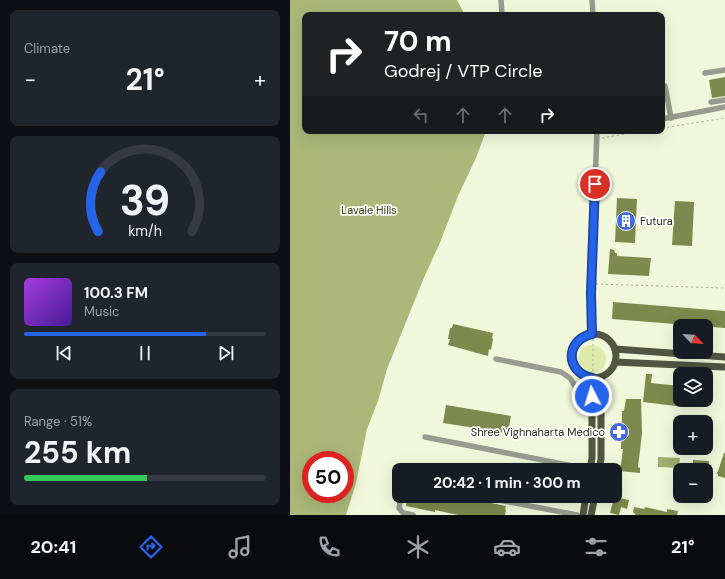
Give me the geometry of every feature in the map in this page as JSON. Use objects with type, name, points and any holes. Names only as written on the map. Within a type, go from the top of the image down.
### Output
[{"type":"main road","points":[[592,334],[600,334],[606,338],[615,349],[615,362],[612,368],[601,377],[592,378],[579,372],[574,367],[572,360],[574,345],[579,339],[592,334]]},
{"type":"main road","points":[[615,349],[725,357]]},
{"type":"main road","points":[[615,362],[725,367]]},
{"type":"main road","points":[[599,463],[601,377]]},
{"type":"main road","points":[[592,378],[592,463]]},
{"type":"main road","points":[[583,515],[585,503]]},
{"type":"main road","points":[[591,515],[594,503]]},
{"type":"street","points":[[501,0],[502,12]]},
{"type":"street","points":[[592,0],[593,12]]},
{"type":"street","points":[[705,73],[725,70]]},
{"type":"street","points":[[665,86],[671,118]]},
{"type":"street","points":[[711,102],[725,100]]},
{"type":"street","points":[[665,119],[725,107]]},
{"type":"street","points":[[592,334],[592,284],[597,134]]},
{"type":"street","points":[[496,359],[561,372],[570,378],[580,394],[592,396]]},
{"type":"street","points":[[425,437],[558,463]]},
{"type":"street","points":[[400,503],[399,508],[403,513],[413,515]]},
{"type":"street","points":[[514,503],[577,515]]},
{"type":"path","points":[[665,128],[725,118]]},
{"type":"path","points":[[596,140],[627,134]]},
{"type":"path","points":[[592,284],[725,288]]},
{"type":"path","points":[[592,334],[592,378]]},
{"type":"shaded area","points":[[592,345],[602,349],[606,359],[602,369],[592,373],[582,369],[578,359],[582,349]]},
{"type":"shaded area","points":[[658,457],[680,458],[680,463],[673,463],[673,468],[658,467]]},
{"type":"green space","name":"Lavale Hills","points":[[290,0],[457,0],[463,12],[302,12],[302,134],[485,134],[387,369],[378,401],[367,429],[354,489],[354,451],[302,451],[302,503],[350,503],[346,515],[290,515]]},
{"type":"building","points":[[725,77],[725,96],[712,98],[709,80]]},
{"type":"building","name":"Futura","points":[[617,198],[637,199],[635,243],[615,242]]},
{"type":"building","points":[[675,201],[694,202],[692,246],[672,245]]},
{"type":"building","points":[[610,249],[617,253],[617,256],[651,258],[649,276],[608,274]]},
{"type":"building","points":[[613,302],[725,311],[725,328],[713,327],[713,319],[673,319],[673,324],[612,319]]},
{"type":"building","points":[[453,324],[493,333],[491,350],[489,349],[488,356],[448,345],[450,339],[448,339],[450,328],[452,328]]},
{"type":"building","points":[[646,374],[652,374],[651,383],[673,385],[673,406],[643,402]]},
{"type":"building","points":[[626,399],[641,399],[642,433],[638,467],[640,468],[640,473],[622,471],[622,411],[624,411]]},
{"type":"building","points":[[446,405],[511,416],[508,433],[443,423]]},
{"type":"building","points":[[724,453],[725,478],[718,476],[717,474]]},
{"type":"building","points":[[693,460],[709,461],[709,463],[693,463]]},
{"type":"building","points":[[622,499],[629,500],[627,509],[621,507],[619,515],[610,513],[612,503],[622,503]]},
{"type":"building","points":[[406,503],[491,503],[506,506],[506,510],[505,515],[458,515],[406,506]]},
{"type":"building","points":[[634,507],[644,509],[645,507],[667,512],[667,509],[678,511],[677,515],[636,515],[633,512]]},
{"type":"place","name":"Futura","points":[[626,221]]},
{"type":"place","name":"Shree Vighnaharta Medico","points":[[619,432]]},
{"type":"route","points":[[592,396],[592,378],[585,376],[574,367],[572,352],[574,345],[579,339],[592,334],[591,293],[595,184]]}]
